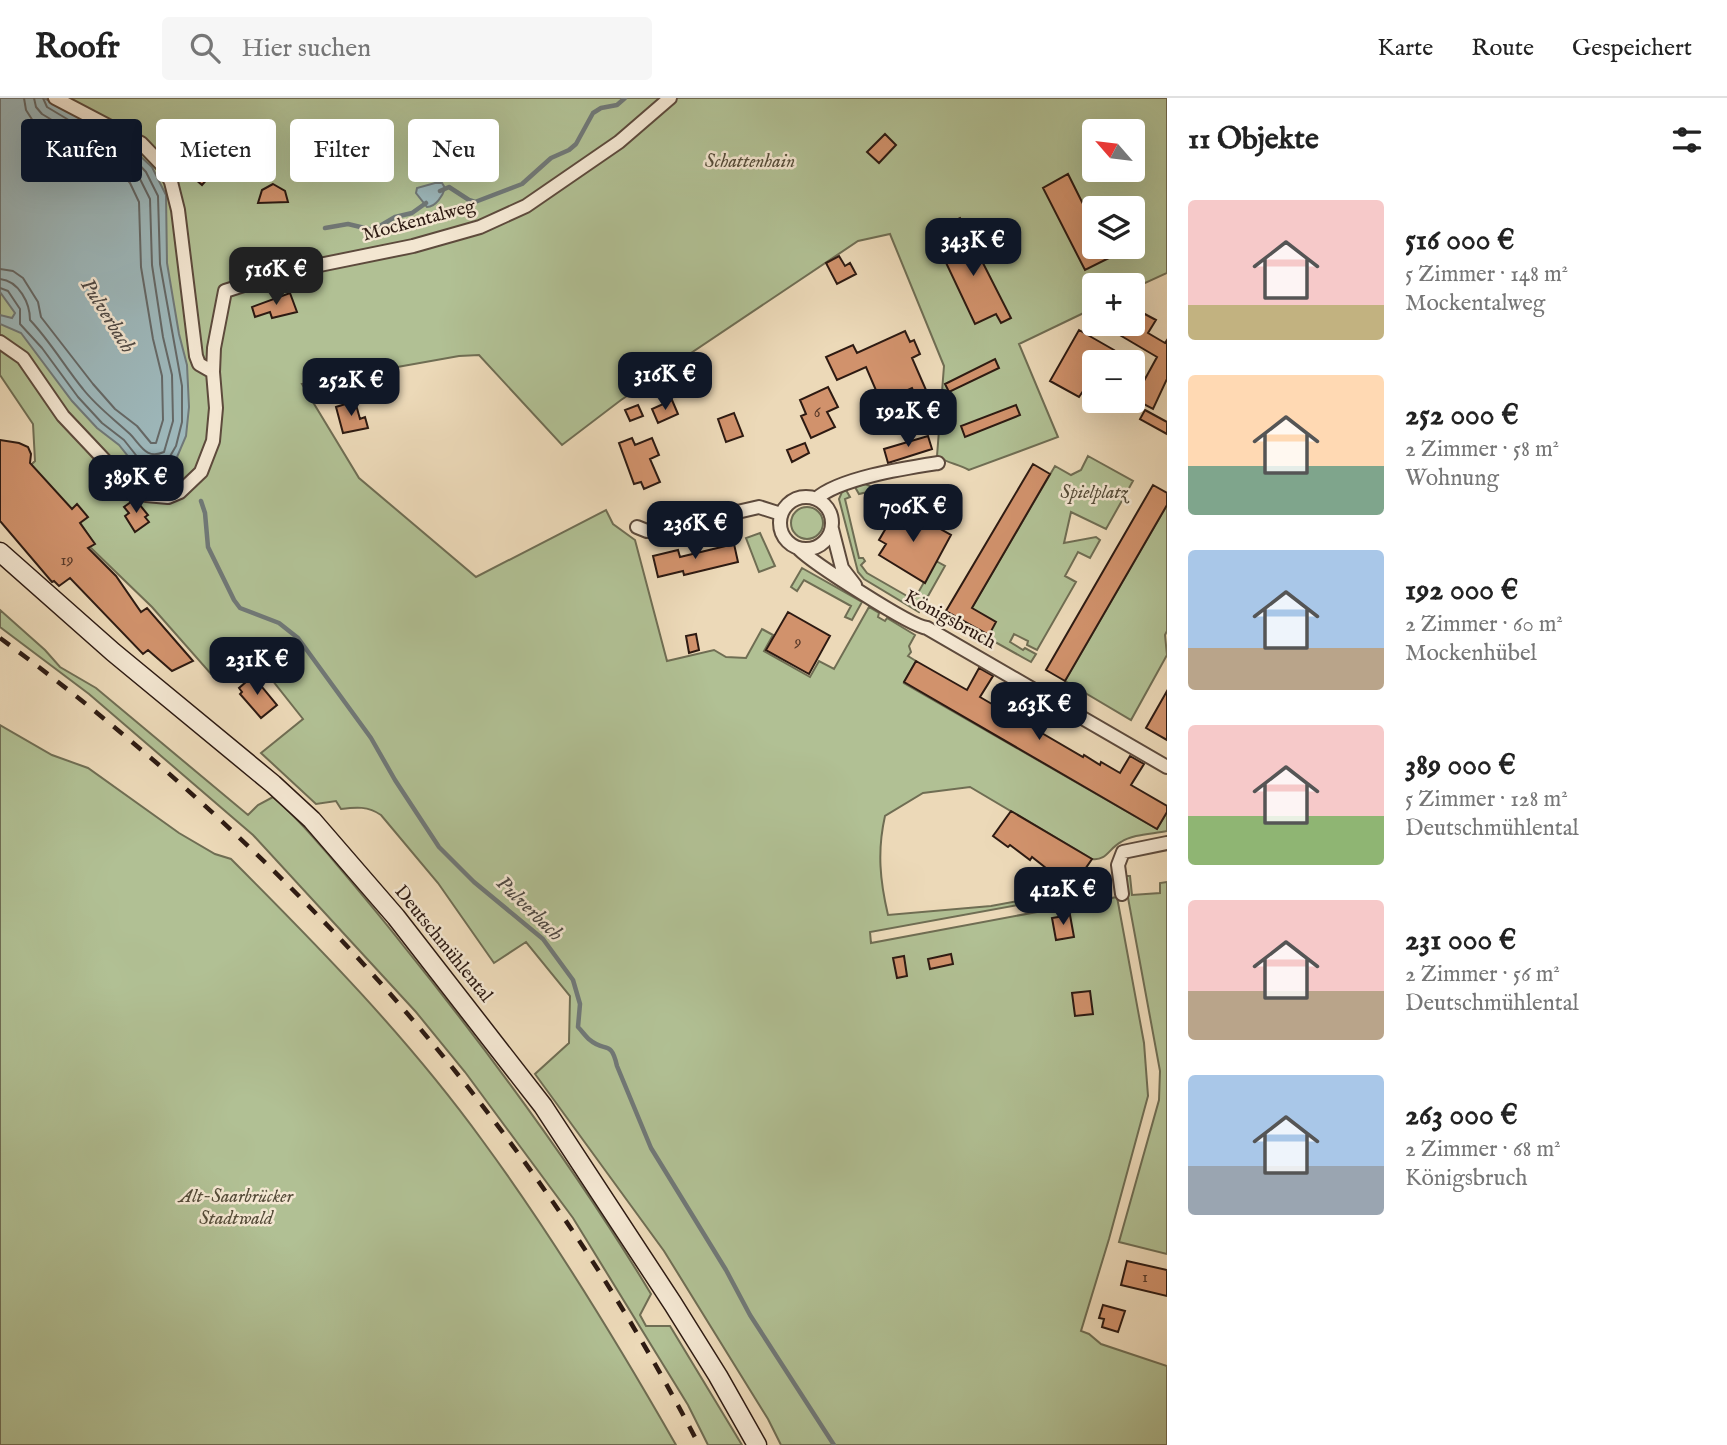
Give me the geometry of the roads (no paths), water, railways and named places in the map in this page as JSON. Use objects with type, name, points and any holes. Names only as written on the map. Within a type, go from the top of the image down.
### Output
[{"type":"main road","name":"Deutschmühlental","points":[[0,552],[113,652],[273,784],[312,820],[396,918],[543,1107],[673,1304],[757,1445]]},
{"type":"street","points":[[0,342],[23,358],[63,416],[130,487],[158,498],[169,497],[180,492],[201,472],[216,425],[213,372],[199,363],[196,356],[178,210],[172,182],[163,166],[141,143],[55,98]]},
{"type":"street","name":"Mockentalweg","points":[[213,372],[214,348],[225,291],[285,272],[452,236],[505,216],[526,206],[610,148],[670,98]]},
{"type":"street","points":[[637,527],[655,531],[759,507],[781,514],[785,506],[799,497],[816,499],[825,491],[836,487],[889,472],[938,463]]},
{"type":"street","name":"Königsbruch","points":[[816,499],[823,502],[831,514],[842,568],[860,590]]},
{"type":"street","name":"Königsbruch","points":[[781,514],[784,539],[807,557],[1167,767]]},
{"type":"street","points":[[799,549],[811,550],[823,544],[832,529]]},
{"type":"street","points":[[1122,894],[1118,865],[1123,852],[1167,843]]},
{"type":"water","points":[[0,98],[44,98],[81,119],[21,119],[21,182],[142,182],[142,158],[152,167],[156,182],[160,182],[166,195],[167,263],[187,365],[189,407],[186,436],[174,464],[160,471],[148,471],[135,465],[119,445],[97,428],[72,401],[21,333],[0,324],[0,315],[12,318],[15,313],[0,292]]},
{"type":"water","points":[[442,183],[445,188],[436,203],[427,207],[416,193],[417,188]]},
{"type":"waterway","points":[[440,191],[449,187],[475,202],[522,184],[551,158],[576,144],[593,113],[601,108],[617,105],[625,98]]},
{"type":"waterway","points":[[325,228],[348,224],[373,230],[395,217],[412,213],[426,203]]},
{"type":"waterway","name":"Pulverbach","points":[[201,501],[205,513],[208,547],[240,608],[279,623],[298,638],[371,738],[439,847],[474,882],[543,939],[573,980],[580,1004],[578,1027],[595,1044],[612,1052],[651,1148],[726,1270],[750,1315],[834,1445]]},
{"type":"railway","points":[[0,638],[107,721],[209,809],[305,903],[396,1001],[481,1104],[560,1213],[633,1326],[699,1445]]},
{"type":"park label","name":"Schattenhain","points":[[750,162]]},
{"type":"park label","name":"Spielplatz","points":[[1094,493]]},
{"type":"park label","name":"Alt-Saarbrücker Stadtwald","points":[[236,1208]]}]
